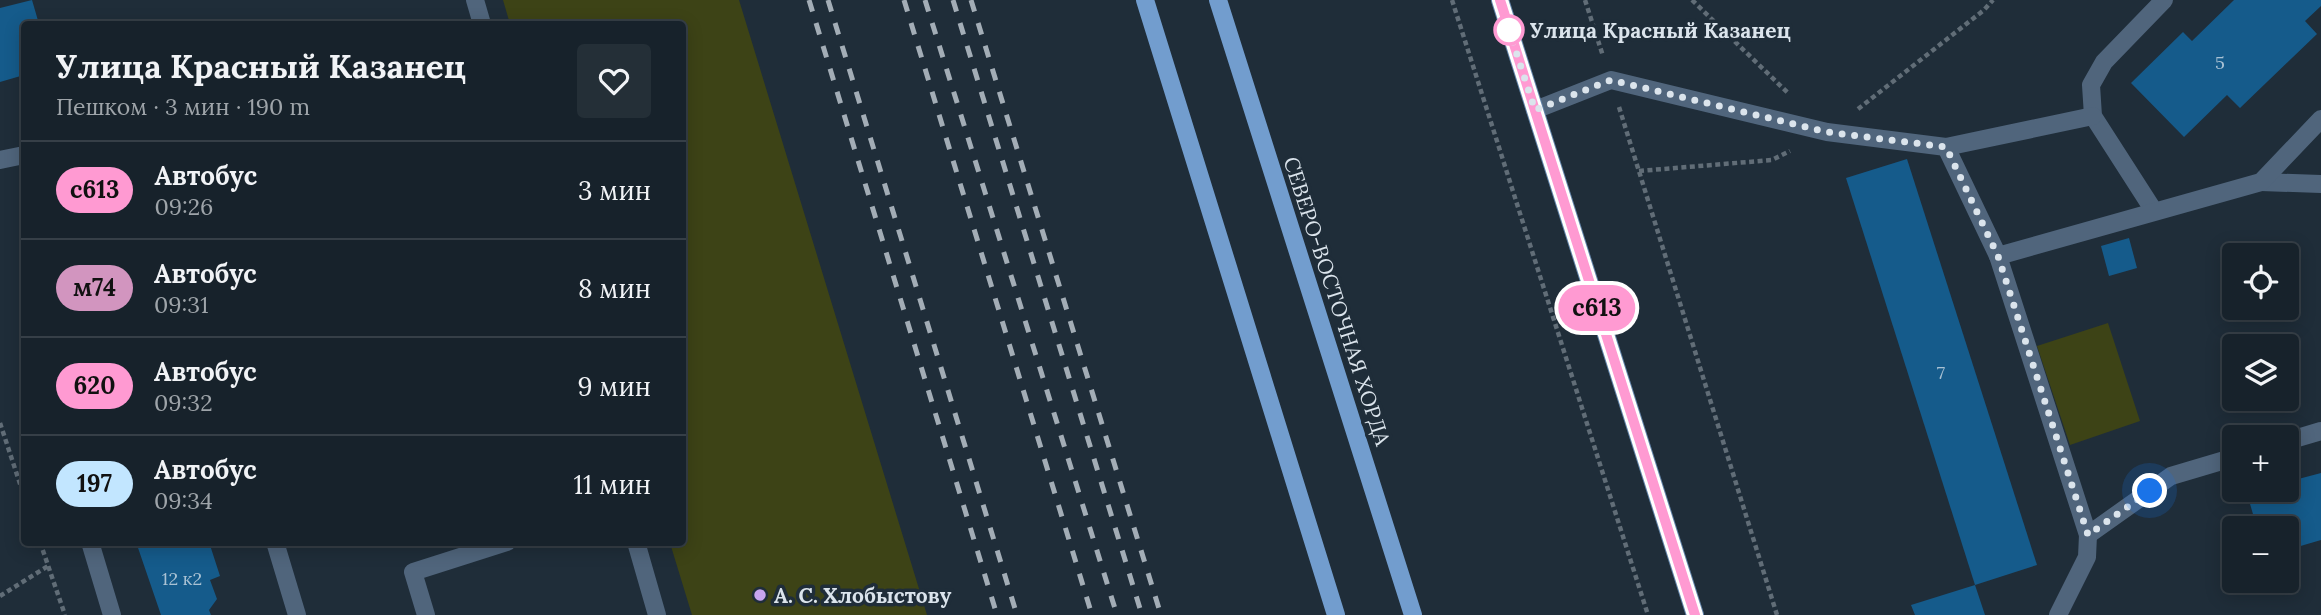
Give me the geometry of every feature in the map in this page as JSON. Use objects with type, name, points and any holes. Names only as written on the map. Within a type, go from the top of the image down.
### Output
[{"type":"main road","points":[[1145,0],[1336,615]]},
{"type":"main road","name":"СЕВЕРО-ВОСТОЧНАЯ ХОРДА","points":[[1218,0],[1413,615]]},
{"type":"street","points":[[475,0],[481,21]]},
{"type":"street","points":[[1500,0],[1695,615]]},
{"type":"street","points":[[2154,211],[2093,116],[2091,85],[2104,62],[2164,0]]},
{"type":"street","points":[[1535,110],[1611,80],[1827,132],[1946,147],[2093,116]]},
{"type":"street","points":[[2261,182],[2321,119]]},
{"type":"street","points":[[1946,147],[1998,256],[2088,535],[2087,557],[2058,615]]},
{"type":"street","points":[[0,160],[21,156]]},
{"type":"street","points":[[1998,256],[2261,182],[2321,184]]},
{"type":"street","points":[[2299,437],[2321,431]]},
{"type":"street","points":[[2088,535],[2171,476],[2222,461]]},
{"type":"street","points":[[91,546],[111,615]]},
{"type":"street","points":[[276,546],[298,615]]},
{"type":"street","points":[[426,615],[413,572],[494,546]]},
{"type":"street","points":[[637,546],[657,615]]},
{"type":"path","points":[[1452,0],[1648,615]]},
{"type":"path","points":[[1585,0],[1777,615]]},
{"type":"path","points":[[1692,0],[1789,95]]},
{"type":"path","points":[[1639,171],[1772,160],[1827,132],[1984,10],[1993,0]]},
{"type":"path","points":[[0,423],[21,487]]},
{"type":"path","points":[[41,546],[65,615]]},
{"type":"path","points":[[0,596],[48,566]]},
{"type":"green space","points":[[503,0],[739,0],[927,615],[692,615],[671,546],[686,546],[686,21],[509,21]]},
{"type":"green space","points":[[2108,323],[2140,421],[2070,445],[2037,346]]},
{"type":"building","points":[[32,0],[38,21],[21,21],[21,76],[0,82],[0,8]]},
{"type":"building","points":[[2234,0],[2321,0],[2321,6],[2305,21],[2317,34],[2240,108],[2227,95],[2184,137],[2131,83],[2183,32],[2192,41]]},
{"type":"building","points":[[1907,159],[2037,565],[1975,585],[1846,178]]},
{"type":"building","points":[[2129,238],[2137,268],[2109,276],[2101,246]]},
{"type":"building","points":[[2321,473],[2321,540],[2299,546],[2299,516],[2254,516],[2249,502],[2299,502],[2299,479]]},
{"type":"building","points":[[137,546],[210,546],[220,576],[210,580],[217,599],[209,610],[211,615],[161,615]]},
{"type":"building","points":[[1975,585],[1985,615],[1915,615],[1911,605]]},
{"type":"railway","points":[[809,0],[997,615]]},
{"type":"railway","points":[[828,0],[1017,615]]},
{"type":"railway","points":[[904,0],[1092,615]]},
{"type":"railway","points":[[925,0],[1117,615]]},
{"type":"railway","points":[[953,0],[1142,615]]},
{"type":"railway","points":[[971,0],[1161,615]]},
{"type":"bus line","name":"с613","points":[[1500,0],[1695,615]]},
{"type":"place","name":"Улица Красный Казанец","points":[[1509,30]]},
{"type":"place","name":"А. С. Хлобыстову","points":[[760,595]]},
{"type":"route","points":[[1509,30],[1535,110],[1611,80],[1827,132],[1946,147],[1998,256],[2088,535],[2150,491]]}]
